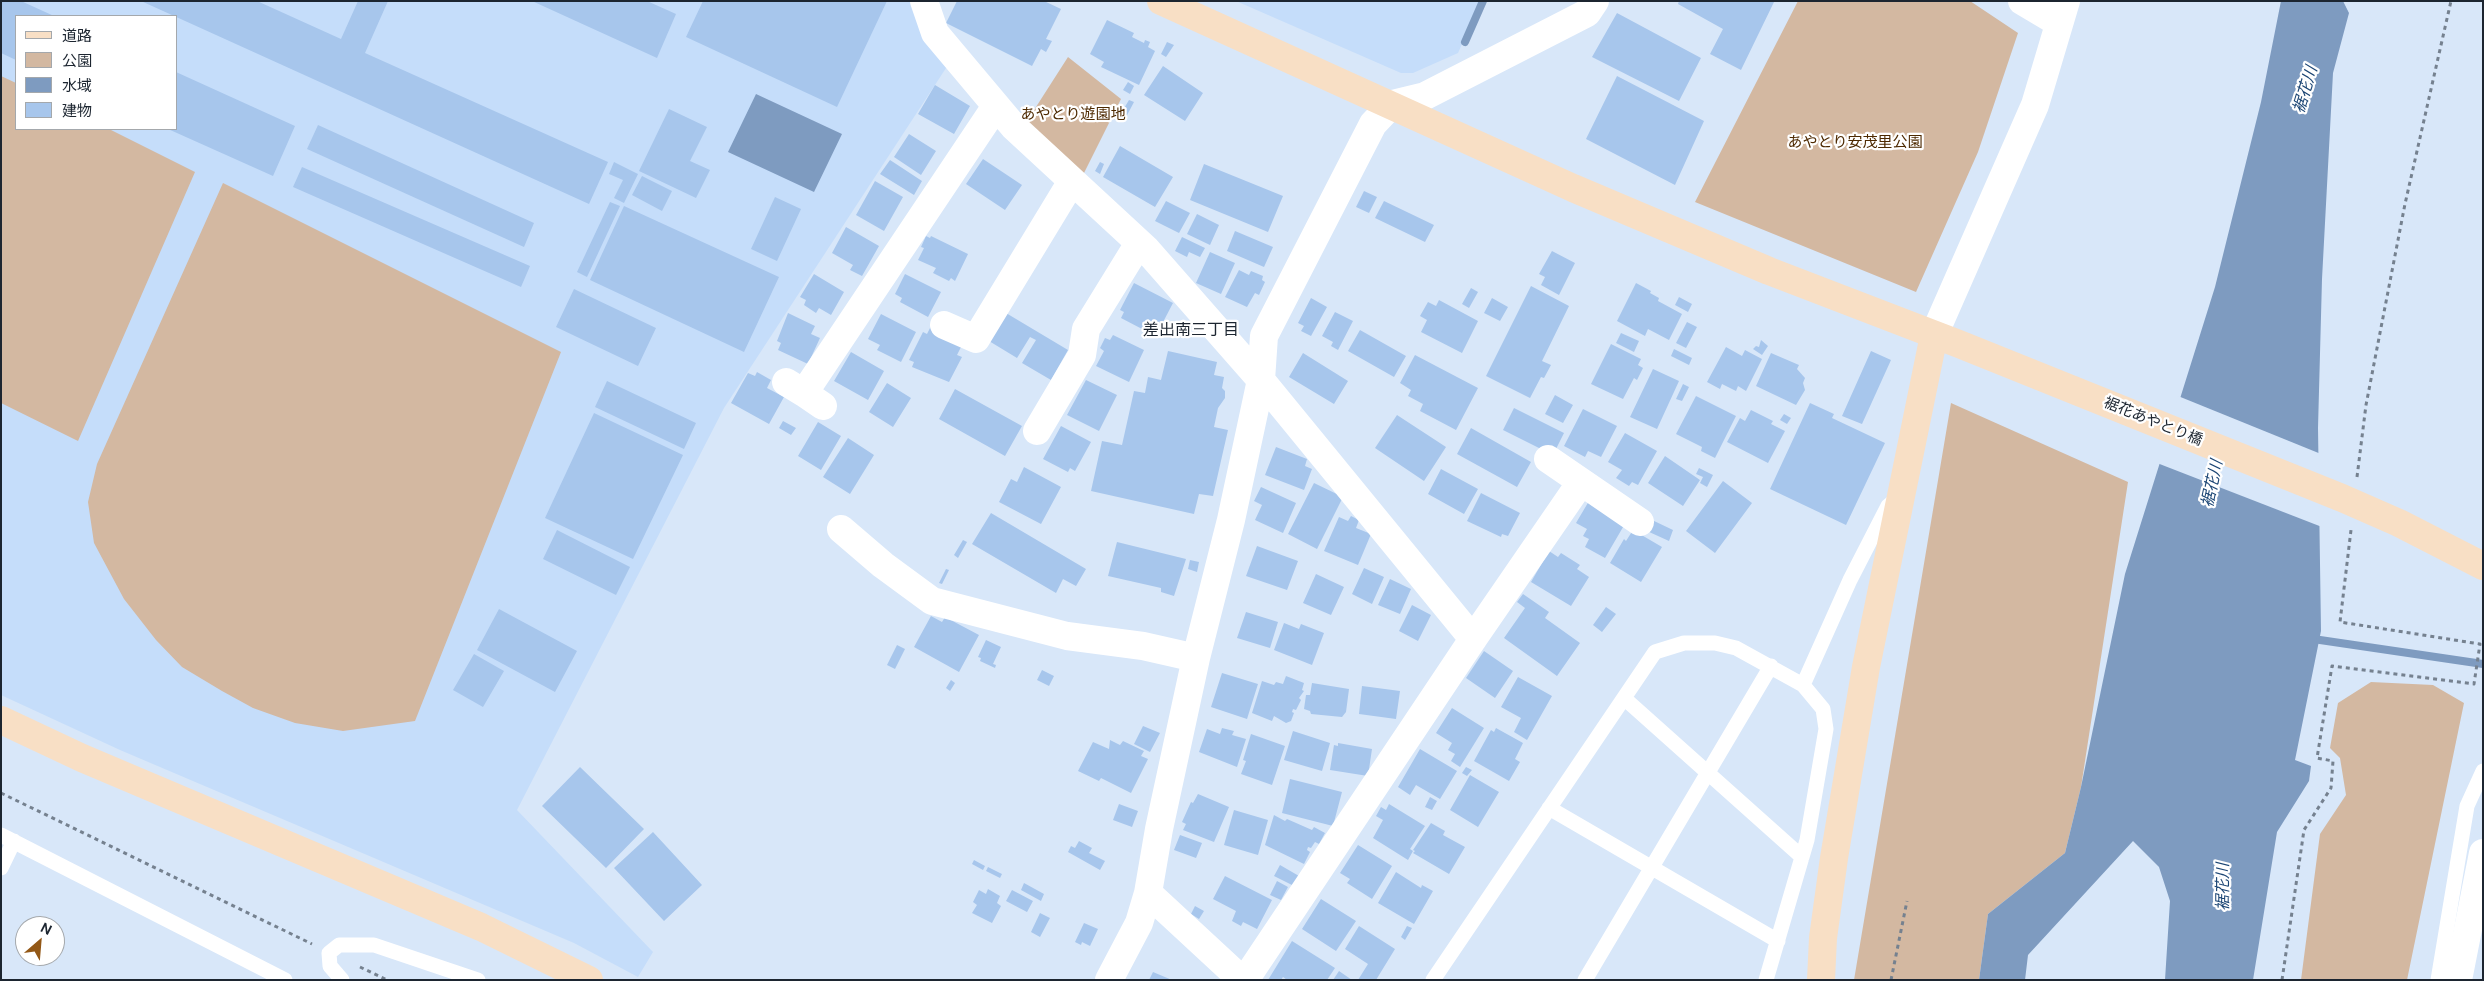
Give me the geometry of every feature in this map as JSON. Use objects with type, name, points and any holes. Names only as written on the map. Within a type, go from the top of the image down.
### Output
[{"type":"street","points":[[924,1],[935,33],[1014,127],[1139,243],[1261,380],[1473,638]]},
{"type":"street","name":"裾花あやとり橋","points":[[1161,1],[1392,104],[1573,188],[1769,271],[1959,344],[2350,501],[2399,522],[2483,566]]},
{"type":"street","points":[[1109,980],[1138,923],[1148,893],[1159,829],[1196,658],[1231,520],[1261,380],[1264,336],[1373,124],[1392,104],[1425,96],[1588,13],[1595,1]]},
{"type":"street","points":[[1821,980],[1823,938],[1835,849],[1866,667],[1934,335],[2036,105],[2063,12],[2022,1]]},
{"type":"street","points":[[804,394],[996,106]]},
{"type":"street","points":[[944,325],[976,340],[1072,181]]},
{"type":"street","points":[[1037,431],[1082,355],[1086,329],[1139,243]]},
{"type":"street","points":[[1548,459],[1640,522]]},
{"type":"street","points":[[1148,893],[1244,980],[1473,638],[1581,482]]},
{"type":"street","points":[[841,529],[883,565],[932,601],[1067,636],[1143,646],[1196,658]]},
{"type":"street","points":[[1,720],[82,758],[481,927],[589,980]]},
{"type":"street","points":[[2458,980],[2483,853]]},
{"type":"lane","points":[[1803,685],[1854,572],[1888,506],[1900,497]]},
{"type":"lane","points":[[1433,980],[1655,652],[1684,643],[1715,643],[1736,648],[1803,685],[1823,709],[1826,729],[1802,857],[1766,980]]},
{"type":"lane","points":[[1585,980],[1771,666]]},
{"type":"lane","points":[[1624,698],[1802,857]]},
{"type":"lane","points":[[2438,980],[2467,806],[2483,771]]},
{"type":"lane","points":[[1549,808],[1778,941]]},
{"type":"lane","points":[[1,868],[8,838],[285,980]]},
{"type":"lane","points":[[342,980],[330,966],[330,953],[339,945],[374,945],[478,980]]},
{"type":"path","points":[[2356,484],[2368,396],[2405,204],[2451,1]]},
{"type":"path","points":[[2282,980],[2304,830],[2331,788],[2333,761],[2317,758],[2332,666],[2474,684],[2476,674],[2480,644],[2340,622],[2351,524]]},
{"type":"path","points":[[1,793],[387,980]]},
{"type":"path","points":[[1891,980],[1907,901]]},
{"type":"shaded area","points":[[1,1],[912,1],[948,65],[724,408],[517,810],[653,952],[638,977],[574,943],[120,750],[1,695]]},
{"type":"shaded area","points":[[1236,1],[1481,1],[1458,53],[1413,73],[1401,73]]},
{"type":"green space","name":"あやとり安茂里公園","points":[[1798,1],[1970,1],[2018,33],[1978,152],[1916,292],[1695,202]]},
{"type":"green space","name":"あやとり遊園地","points":[[1068,57],[1121,99],[1083,175],[1027,121]]},
{"type":"green space","points":[[1,76],[15,83],[15,130],[111,130],[195,172],[78,441],[1,403]]},
{"type":"green space","points":[[223,183],[561,352],[415,721],[343,731],[295,723],[253,708],[222,691],[182,667],[156,640],[124,599],[94,543],[88,502],[97,464]]},
{"type":"green space","points":[[1951,403],[2128,482],[2081,787],[2065,853],[1988,914],[1979,980],[1854,980]]},
{"type":"green space","points":[[2371,682],[2433,685],[2464,703],[2407,980],[2301,980],[2320,834],[2346,795],[2340,758],[2330,748],[2338,703]]},
{"type":"water","name":"裾花川","points":[[2281,1],[2343,1],[2349,13],[2333,73],[2322,279],[2318,428],[2321,631],[2295,760],[2311,766],[2309,781],[2277,832],[2253,980],[2165,980],[2170,901],[2159,867],[2133,841],[2028,955],[2025,980],[1979,980],[1988,914],[2065,853],[2081,787],[2125,574],[2215,287],[2261,102]]},
{"type":"water","points":[[756,94],[842,134],[814,192],[728,152]]},
{"type":"pier","points":[[2178,396],[2321,454],[2322,527],[2157,463]]},
{"type":"building","points":[[1,1],[21,1],[52,15],[15,15],[15,60],[1,53]]},
{"type":"building","points":[[141,1],[257,1],[341,39],[358,1],[388,1],[365,53],[608,162],[589,204],[178,18],[178,15],[172,15]]},
{"type":"building","points":[[532,1],[647,1],[676,14],[657,58]]},
{"type":"building","points":[[703,1],[887,1],[837,107],[686,37]]},
{"type":"building","points":[[957,1],[1044,1],[1061,9],[1046,39],[1052,41],[1046,52],[1041,49],[1032,66],[946,23]]},
{"type":"building","points":[[1679,1],[1774,2],[1741,70],[1710,54],[1723,29],[1678,4]]},
{"type":"building","points":[[1617,13],[1701,58],[1679,101],[1592,57]]},
{"type":"building","points":[[1107,20],[1134,33],[1132,37],[1144,43],[1145,40],[1150,42],[1148,47],[1155,51],[1139,85],[1101,67],[1104,62],[1090,54]]},
{"type":"building","points":[[1167,42],[1174,45],[1166,57],[1161,54]]},
{"type":"building","points":[[1163,66],[1203,93],[1185,121],[1144,95]]},
{"type":"building","points":[[178,73],[295,126],[273,176],[170,130],[178,130]]},
{"type":"building","points":[[1617,76],[1704,121],[1675,185],[1586,139]]},
{"type":"building","points":[[1128,82],[1134,86],[1130,94],[1123,90]]},
{"type":"building","points":[[935,85],[970,106],[954,134],[918,114]]},
{"type":"building","points":[[1129,100],[1134,102],[1125,119],[1120,115]]},
{"type":"building","points":[[669,109],[707,127],[690,161],[710,170],[696,198],[639,171]]},
{"type":"building","points":[[318,125],[534,223],[524,247],[307,149]]},
{"type":"building","points":[[909,134],[936,151],[921,175],[894,157]]},
{"type":"building","points":[[1120,146],[1173,177],[1155,207],[1103,177]]},
{"type":"building","points":[[983,159],[1022,185],[1005,210],[966,184]]},
{"type":"building","points":[[890,160],[922,181],[914,195],[880,174]]},
{"type":"building","points":[[614,162],[638,174],[624,203],[614,198],[623,180],[609,174]]},
{"type":"building","points":[[1100,162],[1104,164],[1100,174],[1095,171]]},
{"type":"building","points":[[1204,164],[1283,196],[1268,232],[1190,200]]},
{"type":"building","points":[[302,167],[530,266],[521,287],[293,187]]},
{"type":"building","points":[[642,176],[672,191],[662,211],[632,195]]},
{"type":"building","points":[[875,181],[903,197],[884,231],[856,215]]},
{"type":"building","points":[[1364,191],[1377,197],[1369,213],[1356,207]]},
{"type":"building","points":[[775,197],[801,209],[777,261],[751,249]]},
{"type":"building","points":[[1166,201],[1190,213],[1179,233],[1155,221]]},
{"type":"building","points":[[1384,201],[1434,225],[1425,242],[1375,218]]},
{"type":"building","points":[[610,202],[620,206],[587,277],[577,272]]},
{"type":"building","points":[[624,206],[779,277],[744,352],[590,280]]},
{"type":"building","points":[[1197,214],[1219,225],[1210,245],[1187,234]]},
{"type":"building","points":[[846,227],[879,246],[862,276],[850,270],[853,265],[832,253]]},
{"type":"building","points":[[1235,231],[1273,247],[1264,267],[1227,251]]},
{"type":"building","points":[[926,236],[930,238],[931,236],[968,254],[955,281],[951,278],[949,281],[933,273],[936,268],[918,260],[924,248],[921,247]]},
{"type":"building","points":[[1182,237],[1205,248],[1200,257],[1189,252],[1187,257],[1175,251]]},
{"type":"building","points":[[1552,251],[1575,263],[1559,295],[1541,285],[1545,277],[1539,274]]},
{"type":"building","points":[[1210,252],[1235,263],[1221,294],[1196,283]]},
{"type":"building","points":[[1239,270],[1249,275],[1251,271],[1263,276],[1262,280],[1265,282],[1259,295],[1255,293],[1247,307],[1225,297]]},
{"type":"building","points":[[814,274],[844,292],[831,315],[819,308],[816,313],[804,305],[806,300],[800,297]]},
{"type":"building","points":[[905,274],[941,292],[928,317],[900,302],[902,298],[895,294]]},
{"type":"building","points":[[1134,283],[1173,303],[1161,326],[1149,320],[1144,330],[1121,318],[1124,312],[1120,310]]},
{"type":"building","points":[[1636,283],[1651,291],[1650,293],[1659,298],[1658,301],[1682,314],[1669,340],[1648,329],[1645,336],[1617,321]]},
{"type":"building","points":[[1531,286],[1569,306],[1542,361],[1551,365],[1544,378],[1541,377],[1530,398],[1486,376]]},
{"type":"building","points":[[1471,288],[1478,292],[1469,308],[1462,304]]},
{"type":"building","points":[[574,289],[656,328],[638,366],[556,327]]},
{"type":"building","points":[[1679,297],[1692,304],[1688,312],[1675,305]]},
{"type":"building","points":[[1311,298],[1327,307],[1311,336],[1301,331],[1304,326],[1298,323]]},
{"type":"building","points":[[1492,298],[1508,307],[1500,321],[1484,313]]},
{"type":"building","points":[[1439,300],[1478,321],[1462,353],[1421,332],[1427,320],[1420,316],[1428,302],[1436,306]]},
{"type":"building","points":[[1335,312],[1353,321],[1338,350],[1331,346],[1333,342],[1322,336]]},
{"type":"building","points":[[788,313],[815,326],[811,334],[820,338],[808,364],[778,350],[781,343],[777,341]]},
{"type":"building","points":[[1006,313],[1068,350],[1051,380],[1022,363],[1036,340],[1030,337],[1017,358],[989,341]]},
{"type":"building","points":[[881,314],[916,332],[901,362],[877,350],[880,345],[868,339]]},
{"type":"building","points":[[1687,322],[1697,327],[1686,348],[1676,343]]},
{"type":"building","points":[[1150,323],[1159,328],[1157,333],[1148,329]]},
{"type":"building","points":[[931,326],[962,345],[957,355],[962,357],[949,382],[912,367],[914,362],[909,360],[923,332],[927,334]]},
{"type":"building","points":[[1360,330],[1406,356],[1394,377],[1348,351]]},
{"type":"building","points":[[1621,333],[1639,341],[1634,352],[1616,343]]},
{"type":"building","points":[[1113,335],[1144,350],[1129,382],[1096,366],[1104,351],[1100,348],[1105,338],[1110,340]]},
{"type":"building","points":[[1761,340],[1768,346],[1762,355],[1753,349],[1756,346],[1759,347]]},
{"type":"building","points":[[1611,344],[1641,359],[1638,365],[1643,368],[1637,380],[1634,378],[1623,399],[1591,384]]},
{"type":"building","points":[[1726,347],[1742,356],[1745,350],[1762,359],[1746,391],[1738,386],[1736,391],[1722,384],[1720,389],[1707,382]]},
{"type":"building","points":[[1674,349],[1692,358],[1689,365],[1671,356]]},
{"type":"building","points":[[1168,351],[1217,362],[1214,375],[1224,377],[1222,388],[1225,391],[1225,398],[1218,408],[1214,427],[1228,430],[1213,496],[1199,494],[1194,514],[1091,491],[1102,441],[1122,445],[1134,391],[1145,393],[1148,377],[1161,380]]},
{"type":"building","points":[[1871,351],[1891,360],[1862,424],[1842,416]]},
{"type":"building","points":[[851,352],[884,371],[868,400],[834,381]]},
{"type":"building","points":[[1303,353],[1348,381],[1334,404],[1289,377]]},
{"type":"building","points":[[1771,353],[1799,365],[1797,369],[1805,378],[1803,383],[1805,390],[1796,405],[1756,386]]},
{"type":"building","points":[[1415,355],[1478,388],[1456,430],[1420,411],[1423,404],[1408,396],[1411,390],[1400,383]]},
{"type":"building","points":[[1653,369],[1679,381],[1657,429],[1630,417]]},
{"type":"building","points":[[757,372],[771,380],[767,388],[784,397],[769,424],[731,403],[748,373],[755,376]]},
{"type":"building","points":[[1086,380],[1117,395],[1099,431],[1067,415]]},
{"type":"building","points":[[607,381],[696,423],[684,449],[595,407]]},
{"type":"building","points":[[887,383],[911,398],[893,427],[869,412]]},
{"type":"building","points":[[1683,384],[1689,387],[1682,401],[1676,399]]},
{"type":"building","points":[[955,389],[1022,426],[1005,456],[939,419]]},
{"type":"building","points":[[1555,395],[1573,405],[1563,423],[1545,414]]},
{"type":"building","points":[[1696,396],[1736,416],[1715,458],[1701,451],[1702,447],[1676,434]]},
{"type":"building","points":[[1810,403],[1834,414],[1832,418],[1885,443],[1846,525],[1770,489]]},
{"type":"building","points":[[1514,408],[1564,433],[1553,455],[1503,430]]},
{"type":"building","points":[[1583,409],[1617,426],[1601,457],[1588,451],[1585,457],[1564,446]]},
{"type":"building","points":[[1751,410],[1773,421],[1771,424],[1785,431],[1768,463],[1727,442],[1740,418],[1745,421]]},
{"type":"building","points":[[594,413],[683,455],[633,559],[545,518]]},
{"type":"building","points":[[1784,414],[1791,418],[1787,424],[1780,420]]},
{"type":"building","points":[[1397,415],[1446,447],[1424,481],[1375,448]]},
{"type":"building","points":[[783,421],[796,428],[791,435],[779,428]]},
{"type":"building","points":[[818,422],[841,436],[821,470],[798,456]]},
{"type":"building","points":[[1061,426],[1091,442],[1075,471],[1070,468],[1068,472],[1043,459]]},
{"type":"building","points":[[1471,428],[1531,462],[1517,487],[1457,454]]},
{"type":"building","points":[[1625,433],[1657,451],[1638,485],[1632,482],[1629,486],[1616,478],[1622,470],[1608,462]]},
{"type":"building","points":[[848,438],[874,455],[850,494],[823,477]]},
{"type":"building","points":[[1276,447],[1307,459],[1305,466],[1312,469],[1304,490],[1265,475]]},
{"type":"building","points":[[1665,456],[1700,480],[1683,506],[1648,483]]},
{"type":"building","points":[[1024,467],[1061,487],[1041,524],[999,502],[1011,479],[1017,482]]},
{"type":"building","points":[[1699,468],[1713,475],[1707,487],[1700,483],[1703,477],[1696,474]]},
{"type":"building","points":[[1441,469],[1478,489],[1464,514],[1428,494]]},
{"type":"building","points":[[1723,481],[1752,503],[1715,553],[1686,531]]},
{"type":"building","points":[[1314,483],[1343,497],[1317,549],[1288,534]]},
{"type":"building","points":[[1261,487],[1296,503],[1283,533],[1255,520],[1262,505],[1254,501]]},
{"type":"building","points":[[1481,493],[1520,513],[1508,536],[1502,534],[1501,537],[1467,521]]},
{"type":"building","points":[[1589,501],[1626,522],[1605,558],[1585,547],[1589,539],[1583,536],[1587,529],[1576,523]]},
{"type":"building","points":[[991,513],[1086,569],[1076,586],[1063,579],[1056,593],[972,544]]},
{"type":"building","points":[[1351,516],[1359,520],[1356,528],[1371,534],[1358,565],[1324,551],[1339,517],[1348,521]]},
{"type":"building","points":[[1652,520],[1673,530],[1669,541],[1647,531]]},
{"type":"building","points":[[557,530],[630,567],[616,595],[543,559]]},
{"type":"building","points":[[1633,530],[1662,547],[1641,582],[1610,563],[1624,539],[1626,541]]},
{"type":"building","points":[[963,540],[967,542],[958,558],[954,555]]},
{"type":"building","points":[[1117,542],[1186,559],[1174,596],[1161,592],[1161,588],[1108,576]]},
{"type":"building","points":[[1257,546],[1298,561],[1287,590],[1246,576]]},
{"type":"building","points":[[1549,551],[1558,557],[1561,553],[1580,565],[1577,569],[1589,577],[1571,606],[1531,582]]},
{"type":"building","points":[[1190,560],[1199,562],[1197,572],[1188,569]]},
{"type":"building","points":[[1364,568],[1384,577],[1372,604],[1352,594]]},
{"type":"building","points":[[946,569],[949,570],[942,584],[939,583]]},
{"type":"building","points":[[1316,574],[1344,587],[1331,615],[1303,603]]},
{"type":"building","points":[[1390,579],[1411,589],[1400,614],[1378,605]]},
{"type":"building","points":[[1523,594],[1549,612],[1545,618],[1580,643],[1557,676],[1504,638],[1525,608],[1517,602]]},
{"type":"building","points":[[1412,605],[1431,615],[1418,641],[1399,631]]},
{"type":"building","points":[[1606,607],[1616,614],[1602,632],[1593,625]]},
{"type":"building","points":[[499,609],[577,651],[555,692],[477,650]]},
{"type":"building","points":[[1246,612],[1278,622],[1270,648],[1237,638]]},
{"type":"building","points":[[931,616],[942,622],[945,617],[979,635],[959,672],[914,647]]},
{"type":"building","points":[[1284,623],[1299,629],[1301,624],[1324,633],[1312,665],[1274,650]]},
{"type":"building","points":[[986,640],[1001,647],[993,664],[996,665],[995,668],[980,661],[981,658],[978,657]]},
{"type":"building","points":[[897,645],[905,649],[895,669],[887,665]]},
{"type":"building","points":[[1484,651],[1513,671],[1495,698],[1466,678]]},
{"type":"building","points":[[474,654],[504,671],[483,707],[453,690]]},
{"type":"building","points":[[1042,670],[1054,676],[1049,686],[1037,680]]},
{"type":"building","points":[[1222,673],[1258,684],[1247,719],[1211,707]]},
{"type":"building","points":[[1286,676],[1304,683],[1302,690],[1304,691],[1299,698],[1301,700],[1296,710],[1293,709],[1292,712],[1294,713],[1291,721],[1286,723],[1274,716],[1272,721],[1252,713],[1262,681],[1274,685],[1276,682],[1283,684]]},
{"type":"building","points":[[1518,677],[1552,696],[1527,740],[1514,732],[1521,718],[1501,707]]},
{"type":"building","points":[[951,680],[955,683],[950,691],[946,688]]},
{"type":"building","points":[[1312,683],[1349,689],[1346,712],[1342,717],[1311,714],[1310,711],[1304,709],[1306,695],[1310,695]]},
{"type":"building","points":[[1362,686],[1400,691],[1396,719],[1359,714]]},
{"type":"building","points":[[1452,708],[1484,728],[1460,767],[1451,761],[1455,754],[1448,750],[1452,743],[1436,733]]},
{"type":"building","points":[[1143,726],[1160,733],[1150,752],[1134,744]]},
{"type":"building","points":[[1222,728],[1234,731],[1232,735],[1246,739],[1237,767],[1199,752],[1207,729],[1220,734]]},
{"type":"building","points":[[1496,728],[1523,743],[1515,759],[1520,762],[1509,781],[1474,761],[1491,730],[1494,732]]},
{"type":"building","points":[[1293,731],[1330,743],[1322,771],[1284,760]]},
{"type":"building","points":[[1251,734],[1285,746],[1272,785],[1241,774],[1246,761],[1243,760]]},
{"type":"building","points":[[1110,740],[1120,745],[1123,741],[1144,751],[1141,756],[1148,759],[1131,793],[1101,778],[1099,781],[1078,771],[1093,742],[1109,749]]},
{"type":"building","points":[[1338,743],[1372,749],[1368,776],[1330,770],[1334,745],[1338,746]]},
{"type":"building","points":[[1420,749],[1457,771],[1440,799],[1416,785],[1410,795],[1398,787]]},
{"type":"building","points":[[580,767],[644,829],[606,868],[542,806]]},
{"type":"building","points":[[1466,767],[1472,770],[1467,776],[1462,773]]},
{"type":"building","points":[[1470,775],[1499,792],[1478,827],[1450,810]]},
{"type":"building","points":[[1290,779],[1342,792],[1333,826],[1282,813]]},
{"type":"building","points":[[1198,794],[1229,807],[1214,842],[1183,830],[1186,824],[1182,822],[1191,802],[1193,803]]},
{"type":"building","points":[[1430,797],[1437,801],[1432,810],[1425,807]]},
{"type":"building","points":[[1119,804],[1138,811],[1132,827],[1113,820]]},
{"type":"building","points":[[1389,804],[1425,826],[1410,849],[1413,851],[1408,860],[1373,838],[1383,820],[1376,816],[1381,807],[1386,810]]},
{"type":"building","points":[[1234,810],[1268,820],[1258,855],[1224,845]]},
{"type":"building","points":[[1274,815],[1285,821],[1287,819],[1312,830],[1314,827],[1325,833],[1319,844],[1315,842],[1311,848],[1308,847],[1307,850],[1310,852],[1304,864],[1265,845]]},
{"type":"building","points":[[1431,823],[1445,831],[1443,835],[1465,847],[1449,874],[1413,853],[1415,851],[1413,850]]},
{"type":"building","points":[[653,832],[702,885],[664,921],[614,868]]},
{"type":"building","points":[[1180,835],[1202,843],[1196,858],[1174,850]]},
{"type":"building","points":[[1079,841],[1092,848],[1089,853],[1105,861],[1100,870],[1068,852],[1071,846],[1075,848]]},
{"type":"building","points":[[1358,845],[1392,866],[1372,899],[1347,883],[1350,879],[1340,873]]},
{"type":"building","points":[[974,860],[985,866],[983,870],[972,864]]},
{"type":"building","points":[[1280,865],[1299,876],[1294,886],[1274,876]]},
{"type":"building","points":[[988,867],[1002,874],[1000,878],[986,871]]},
{"type":"building","points":[[1396,872],[1421,888],[1422,885],[1433,891],[1414,924],[1378,903]]},
{"type":"building","points":[[1225,876],[1272,900],[1257,929],[1243,922],[1241,926],[1232,921],[1236,911],[1213,899]]},
{"type":"building","points":[[1277,881],[1288,887],[1281,900],[1270,895]]},
{"type":"building","points":[[1024,883],[1044,894],[1041,901],[1021,890]]},
{"type":"building","points":[[988,889],[1000,896],[997,903],[1001,906],[992,923],[972,913],[977,905],[973,902],[979,890],[986,894]]},
{"type":"building","points":[[1012,890],[1033,901],[1027,912],[1006,901]]},
{"type":"building","points":[[1321,899],[1356,921],[1336,951],[1302,929]]},
{"type":"building","points":[[1195,906],[1204,911],[1199,919],[1191,914]]},
{"type":"building","points":[[1040,913],[1050,918],[1040,937],[1031,932]]},
{"type":"building","points":[[1084,923],[1098,929],[1090,946],[1082,942],[1081,945],[1075,942]]},
{"type":"building","points":[[1359,926],[1395,949],[1376,980],[1358,980],[1368,964],[1345,949]]},
{"type":"building","points":[[1407,926],[1412,928],[1405,940],[1401,937]]},
{"type":"building","points":[[1292,941],[1335,968],[1327,980],[1287,980],[1283,977],[1281,980],[1268,980]]},
{"type":"building","points":[[1339,971],[1352,980],[1333,980]]},
{"type":"building","points":[[1153,972],[1172,980],[1149,980]]},
{"type":"waterway","points":[[1465,42],[1483,1]]},
{"type":"waterway","points":[[2320,640],[2483,664]]},
{"type":"district","name":"差出南三丁目","points":[[1191,331]]}]
